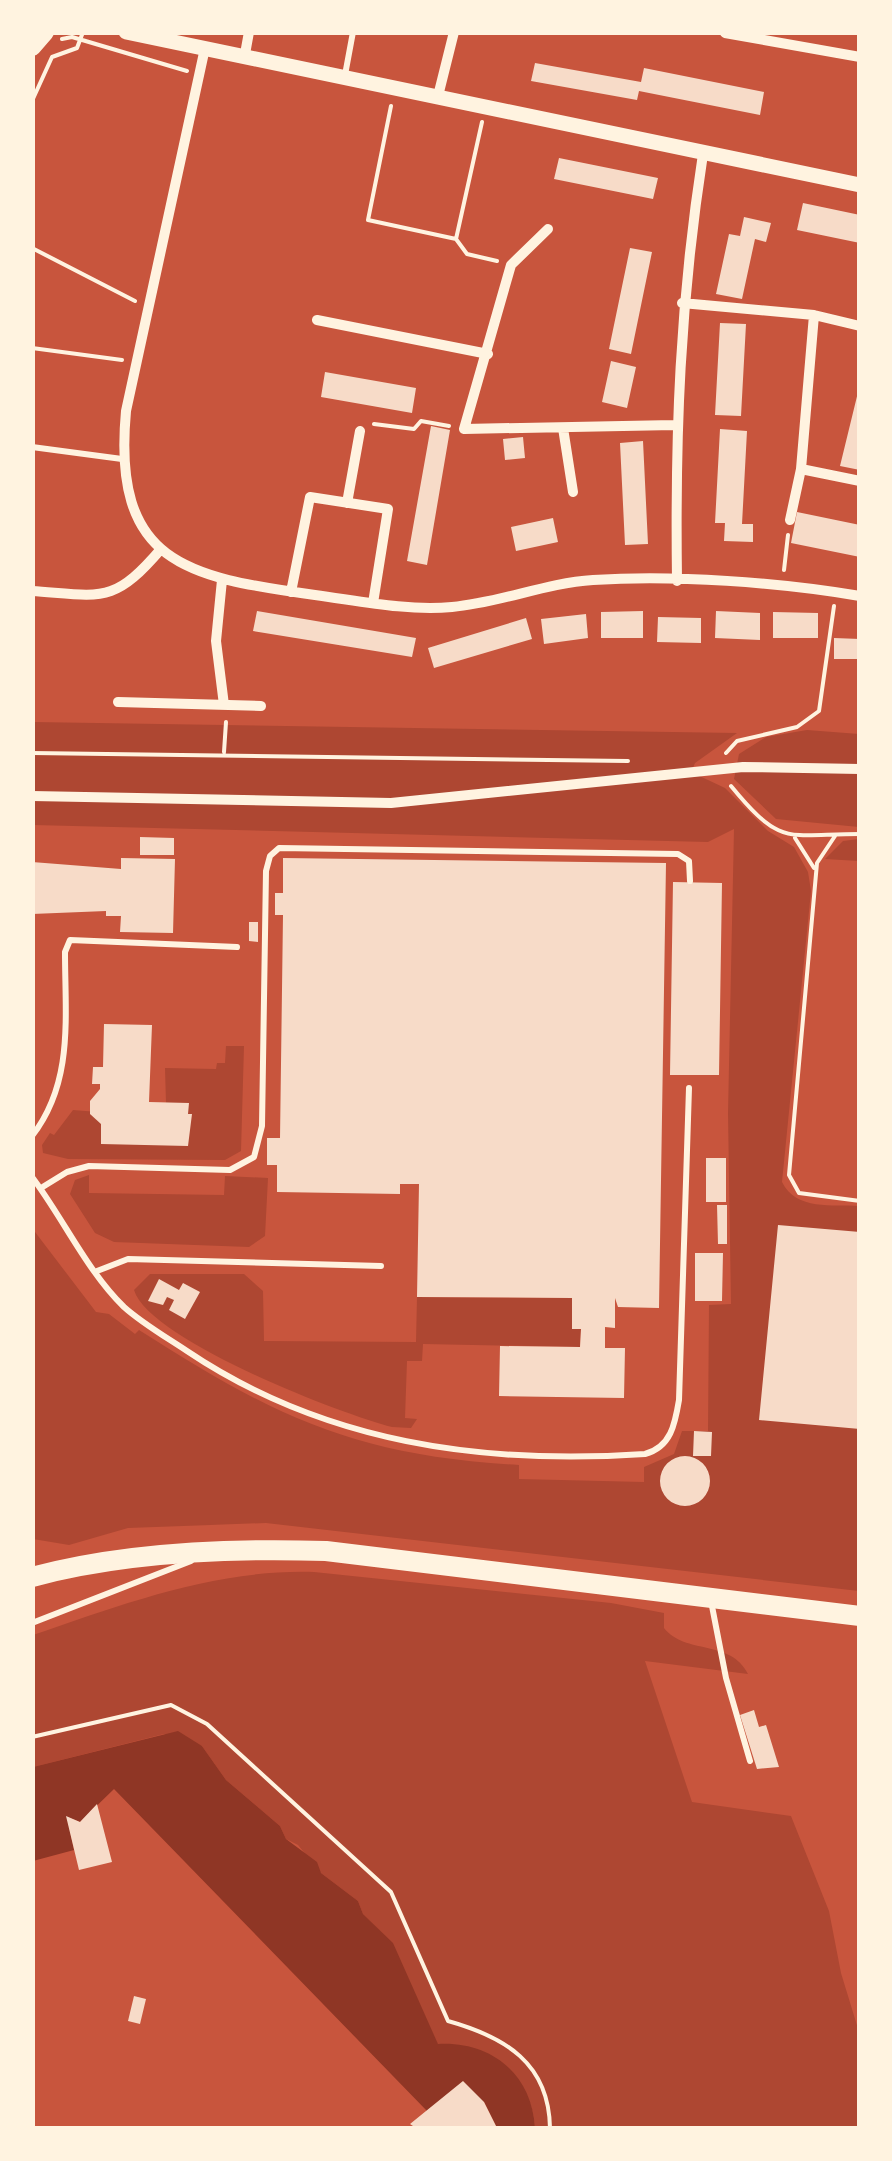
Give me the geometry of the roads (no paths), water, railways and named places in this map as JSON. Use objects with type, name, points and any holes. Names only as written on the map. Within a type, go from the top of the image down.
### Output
[{"type":"main road","points":[[32,1577],[72,1568],[253,1549],[326,1551],[860,1616]]},
{"type":"main road","points":[[32,1564],[72,1568]]},
{"type":"street","points":[[245,54],[249,32]]},
{"type":"street","points":[[438,96],[454,32]]},
{"type":"street","points":[[828,49],[831,32]]},
{"type":"street","points":[[135,33],[860,185]]},
{"type":"street","points":[[725,34],[860,57]]},
{"type":"street","points":[[205,48],[137,362],[122,459],[126,496],[141,525],[161,549],[184,565],[222,580],[372,603],[454,607],[556,583],[677,581],[860,596]]},
{"type":"street","points":[[677,581],[674,425],[682,303],[703,154]]},
{"type":"street","points":[[548,228],[511,265],[464,429],[674,425]]},
{"type":"street","points":[[682,303],[814,315],[860,326]]},
{"type":"street","points":[[790,520],[800,469],[814,315]]},
{"type":"street","points":[[317,320],[488,354]]},
{"type":"street","points":[[564,428],[573,492]]},
{"type":"street","points":[[347,503],[360,431]]},
{"type":"street","points":[[800,469],[860,480]]},
{"type":"street","points":[[291,592],[310,497],[388,509],[372,603]]},
{"type":"street","points":[[32,591],[96,596],[116,592],[134,580],[161,549]]},
{"type":"street","points":[[222,580],[216,641],[226,705]]},
{"type":"street","points":[[118,702],[261,706]]},
{"type":"street","points":[[32,796],[392,804],[743,767],[860,769]]},
{"type":"lane","points":[[345,76],[354,32]]},
{"type":"lane","points":[[32,446],[122,459]]},
{"type":"lane","points":[[41,1188],[68,1172],[89,1166],[230,1170],[254,1157],[262,1126],[266,871],[270,856],[279,848],[672,854],[689,861],[690,880]]},
{"type":"lane","points":[[32,1136],[62,1082],[65,952],[70,940],[237,947]]},
{"type":"lane","points":[[32,1177],[96,1271],[137,1317],[218,1372],[272,1401],[339,1426],[468,1452],[650,1453],[664,1445],[671,1433],[680,1393],[689,1088]]},
{"type":"lane","points":[[96,1271],[128,1260],[381,1266]]},
{"type":"lane","points":[[32,1624],[210,1553]]},
{"type":"lane","points":[[711,1600],[726,1678],[750,1760]]}]
